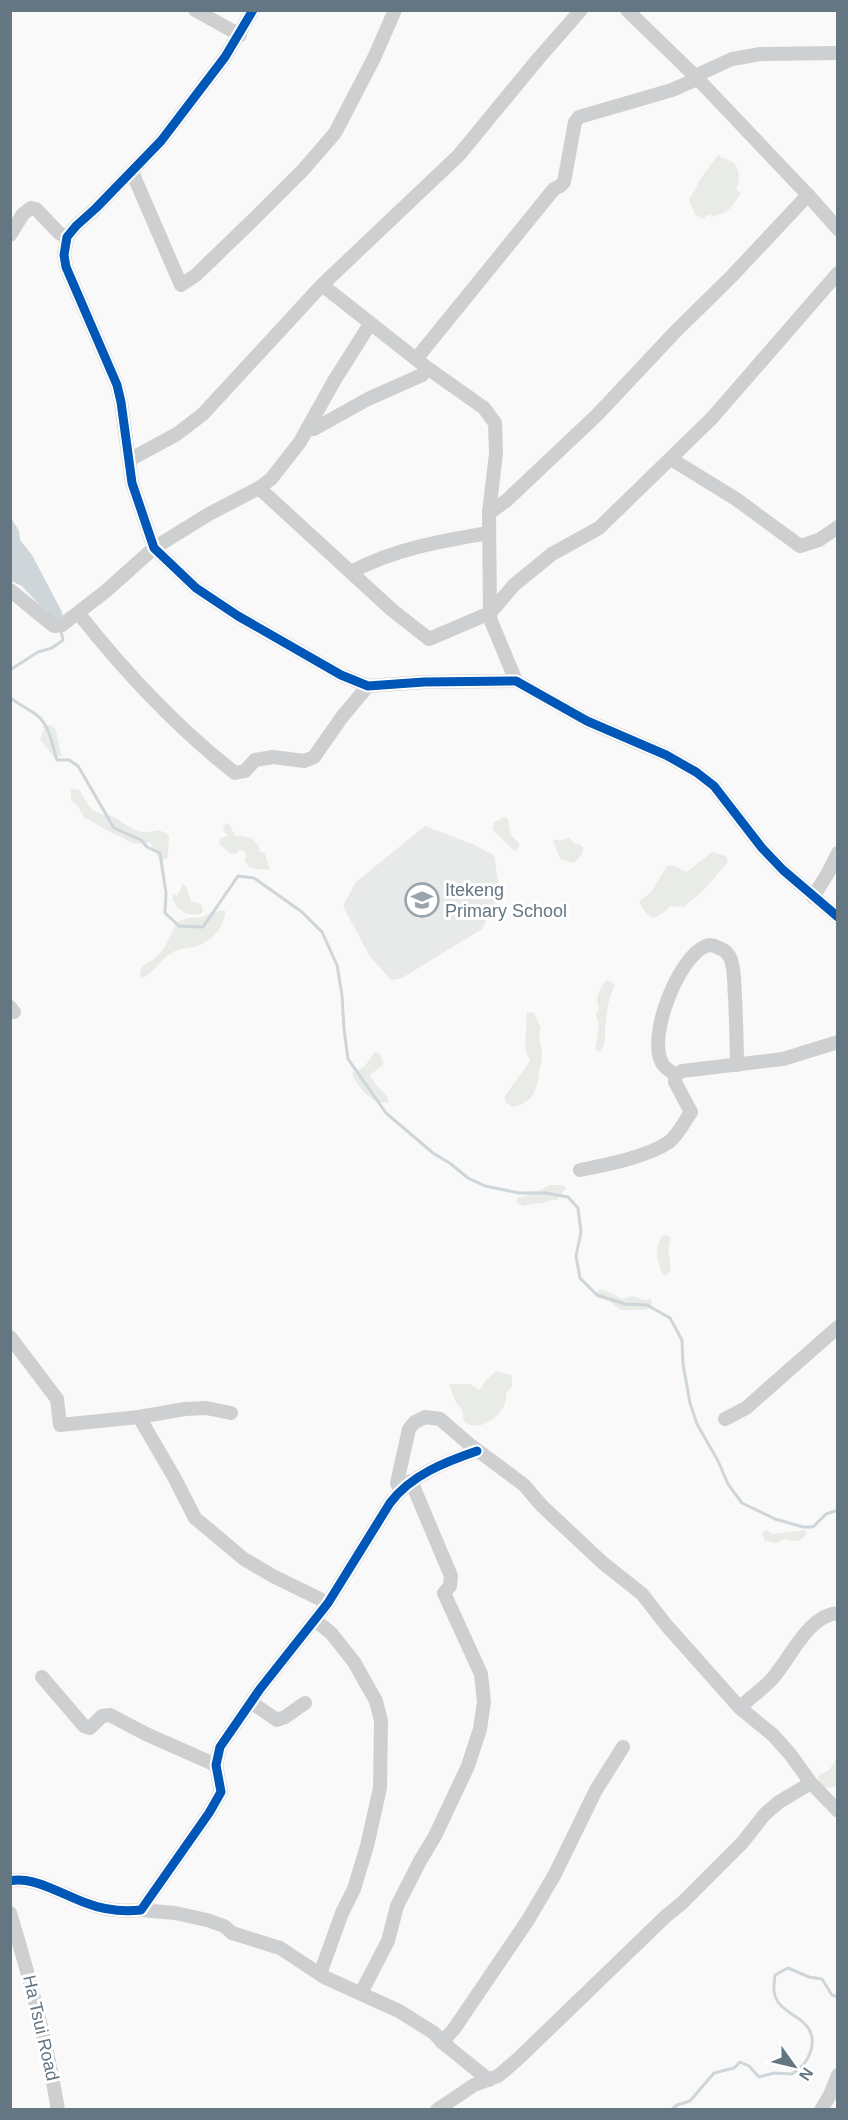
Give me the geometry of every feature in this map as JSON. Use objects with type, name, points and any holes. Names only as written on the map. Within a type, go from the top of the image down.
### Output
[{"type":"street","points":[[195,10],[240,35]]},
{"type":"street","points":[[253,10],[240,35],[161,141],[67,237],[64,255],[66,267],[117,386],[132,483],[154,548],[196,588],[238,616],[341,675],[368,686],[424,682],[516,681],[587,721],[658,751],[696,772],[714,786],[762,848],[837,917]]},
{"type":"street","points":[[132,172],[181,285],[196,275],[257,216],[303,170],[335,133],[374,58],[394,10]]},
{"type":"street","points":[[129,460],[177,434],[203,414],[322,285],[459,155],[581,10]]},
{"type":"street","points":[[627,10],[696,78],[808,195],[837,229]]},
{"type":"street","points":[[308,429],[314,429],[368,399],[422,375],[421,363],[547,197],[564,182],[575,122],[579,117],[620,103],[672,90],[732,59],[761,54],[837,53]]},
{"type":"street","points":[[489,513],[506,501],[597,415],[808,195]]},
{"type":"street","points":[[10,235],[23,214],[31,208],[36,209],[59,233],[67,237]]},
{"type":"street","points":[[259,488],[392,610],[429,639],[490,613],[514,585],[552,554],[598,528],[712,418],[837,273]]},
{"type":"street","points":[[322,285],[421,363],[484,408],[495,423],[496,453],[488,533],[490,613],[491,621],[516,681]]},
{"type":"street","points":[[10,590],[54,626],[62,625],[79,614],[154,548],[208,514],[259,488],[281,467],[308,429],[334,381],[370,324]]},
{"type":"street","points":[[671,459],[736,499],[800,546],[819,540],[837,527]]},
{"type":"street","points":[[351,572],[368,563],[408,549],[488,533]]},
{"type":"street","points":[[79,614],[137,683],[207,751],[235,772],[245,771],[255,760],[273,757],[304,761],[314,757],[342,717],[368,686]]},
{"type":"street","points":[[813,897],[837,853]]},
{"type":"street","points":[[675,1075],[662,1065],[658,1053],[663,1011],[668,998],[695,953],[712,945],[724,950],[731,958],[737,1065]]},
{"type":"street","points":[[675,1075],[682,1071],[783,1059],[837,1042]]},
{"type":"street","points":[[580,1170],[615,1163],[651,1150],[669,1142],[674,1137],[691,1112],[691,1108],[675,1082],[675,1075]]},
{"type":"street","points":[[725,1419],[746,1408],[837,1327]]},
{"type":"street","points":[[10,1337],[23,1350],[57,1399],[60,1425],[139,1417],[185,1409],[206,1408],[231,1413]]},
{"type":"street","points":[[139,1417],[195,1518],[244,1559],[328,1604]]},
{"type":"street","points":[[406,1485],[397,1483],[409,1429],[415,1422],[425,1417],[440,1419],[477,1451],[524,1485],[542,1506],[603,1563],[642,1594],[667,1626],[740,1708],[773,1735],[811,1784],[837,1811]]},
{"type":"street","points":[[141,1910],[209,1813],[221,1792],[216,1765],[220,1747],[260,1689],[328,1604],[367,1537],[406,1485],[453,1459],[477,1451]]},
{"type":"street","points":[[361,1993],[388,1941],[397,1906],[435,1836],[468,1766],[480,1729],[484,1702],[481,1674],[444,1593],[450,1586],[451,1576],[406,1485]]},
{"type":"street","points":[[740,1708],[757,1695],[773,1678],[810,1628],[821,1618],[837,1613]]},
{"type":"street","points":[[316,1621],[331,1633],[354,1662],[376,1701],[381,1721],[380,1788],[367,1846],[354,1889],[342,1913],[320,1974]]},
{"type":"street","points":[[42,1677],[84,1726],[90,1728],[102,1716],[110,1715],[146,1734],[216,1765]]},
{"type":"street","points":[[252,1702],[277,1719],[285,1717],[305,1702]]},
{"type":"street","points":[[442,2042],[454,2029],[528,1920],[555,1874],[596,1790],[623,1747]]},
{"type":"street","points":[[437,2109],[474,2085],[498,2076],[519,2058],[682,1903],[742,1843],[765,1814],[779,1802],[811,1784]]},
{"type":"street","points":[[10,1881],[25,1880],[112,1911],[141,1910],[175,1913],[207,1920],[232,1933],[280,1948],[320,1974],[399,2011],[434,2033],[489,2080]]},
{"type":"street","name":"Ha Tsui Road","points":[[10,1913],[35,1997],[50,2060],[58,2109]]},
{"type":"street","points":[[821,2109],[830,2095],[837,2075]]},
{"type":"shaded area","points":[[718,155],[731,161],[737,167],[739,179],[736,190],[741,193],[727,211],[712,217],[710,214],[702,219],[695,214],[689,200],[701,178]]},
{"type":"shaded area","points":[[10,516],[19,531],[20,540],[32,555],[61,610],[63,616],[60,620],[54,621],[22,586],[11,581]]},
{"type":"shaded area","points":[[49,725],[56,731],[62,756],[53,756],[40,739],[44,729],[42,726]]},
{"type":"shaded area","points":[[71,789],[79,790],[90,807],[97,812],[114,817],[131,828],[147,832],[158,830],[165,833],[169,836],[168,857],[161,862],[150,842],[133,843],[84,817],[71,800]]},
{"type":"shaded area","points":[[504,817],[508,819],[511,835],[519,843],[515,852],[492,829],[494,823]]},
{"type":"shaded area","points":[[229,823],[235,836],[251,839],[257,844],[260,852],[265,853],[270,870],[250,868],[244,860],[245,852],[240,849],[237,853],[231,854],[219,844],[220,839],[228,835],[223,830],[224,825]]},
{"type":"shaded area","name":"Itekeng Primary School","points":[[425,826],[494,855],[500,894],[482,929],[402,978],[391,980],[369,955],[343,906],[356,882]]},
{"type":"shaded area","points":[[569,837],[575,844],[583,847],[582,854],[574,863],[560,859],[553,841]]},
{"type":"shaded area","points":[[712,852],[726,856],[728,862],[702,892],[683,907],[670,906],[653,918],[647,915],[639,902],[651,892],[667,866],[675,866],[687,872]]},
{"type":"shaded area","points":[[183,884],[186,886],[191,901],[201,904],[203,910],[201,914],[184,912],[174,903],[172,899],[174,893],[177,896]]},
{"type":"shaded area","points":[[225,910],[223,922],[213,936],[197,946],[173,952],[141,979],[140,972],[143,966],[154,959],[165,947],[177,922]]},
{"type":"shaded area","points":[[607,980],[615,984],[609,1000],[605,1042],[600,1052],[595,1050],[599,1026],[596,1013],[599,1008],[597,1001],[598,993]]},
{"type":"shaded area","points":[[527,1012],[534,1013],[541,1028],[539,1037],[542,1061],[533,1094],[526,1102],[513,1107],[505,1102],[505,1096],[530,1061],[525,1049]]},
{"type":"shaded area","points":[[375,1052],[379,1053],[384,1064],[370,1075],[389,1102],[377,1101],[366,1094],[357,1084],[352,1073],[364,1067]]},
{"type":"shaded area","points":[[550,1185],[563,1185],[566,1188],[557,1200],[523,1206],[516,1202],[518,1198],[528,1195],[531,1191],[538,1191]]},
{"type":"shaded area","points":[[664,1235],[671,1238],[670,1271],[665,1276],[657,1255],[658,1244]]},
{"type":"shaded area","points":[[602,1289],[623,1299],[632,1296],[644,1300],[651,1299],[652,1306],[646,1310],[621,1310],[609,1301],[596,1297],[598,1291]]},
{"type":"shaded area","points":[[496,1371],[512,1375],[512,1386],[506,1394],[503,1407],[487,1423],[473,1425],[467,1423],[449,1384],[470,1384],[480,1390],[485,1381]]},
{"type":"shaded area","points":[[766,1530],[772,1534],[805,1530],[807,1533],[798,1540],[783,1539],[777,1543],[765,1541],[762,1533]]},
{"type":"shaded area","points":[[837,1758],[837,1786],[825,1788],[819,1782],[818,1776],[829,1770]]},
{"type":"waterway","points":[[10,670],[38,652],[52,648],[63,640],[61,631]]},
{"type":"waterway","points":[[10,697],[41,719],[48,731],[57,760],[69,760],[78,766],[114,828],[141,840],[147,847],[160,853],[166,893],[165,913],[179,926],[203,927],[238,876],[254,878],[302,912],[322,932],[337,965],[348,1059],[386,1113],[433,1153],[468,1178],[485,1186],[519,1193],[545,1193],[568,1197],[578,1208],[581,1232],[576,1256],[580,1278],[597,1295],[625,1304],[647,1305],[670,1318],[682,1340],[683,1364],[690,1403],[697,1424],[728,1484],[742,1503],[775,1519],[803,1527],[813,1527],[826,1514],[838,1510]]},
{"type":"waterway","points":[[671,2110],[677,2105],[690,2101],[714,2073],[734,2068],[740,2062],[749,2066],[759,2077],[774,2073],[792,2074],[808,2058],[812,2037],[804,2023],[776,1999],[775,1975],[788,1968],[809,1977],[822,1979],[832,1995],[838,1997]]},
{"type":"cycle path","points":[[253,10],[225,57],[161,141],[67,237],[64,255],[66,267],[117,385],[132,483],[154,548],[196,588],[238,616],[341,675],[368,686],[424,682],[516,681],[587,721],[666,755],[696,772],[714,786],[762,848],[783,870],[838,917]]},
{"type":"cycle path","points":[[10,1881],[38,1883],[100,1907],[120,1911],[141,1910],[209,1813],[221,1792],[216,1765],[220,1747],[260,1689],[328,1603],[390,1503],[398,1493],[418,1477],[477,1451]]},
{"type":"place","name":"Itekeng Primary School","points":[[422,900]]}]
